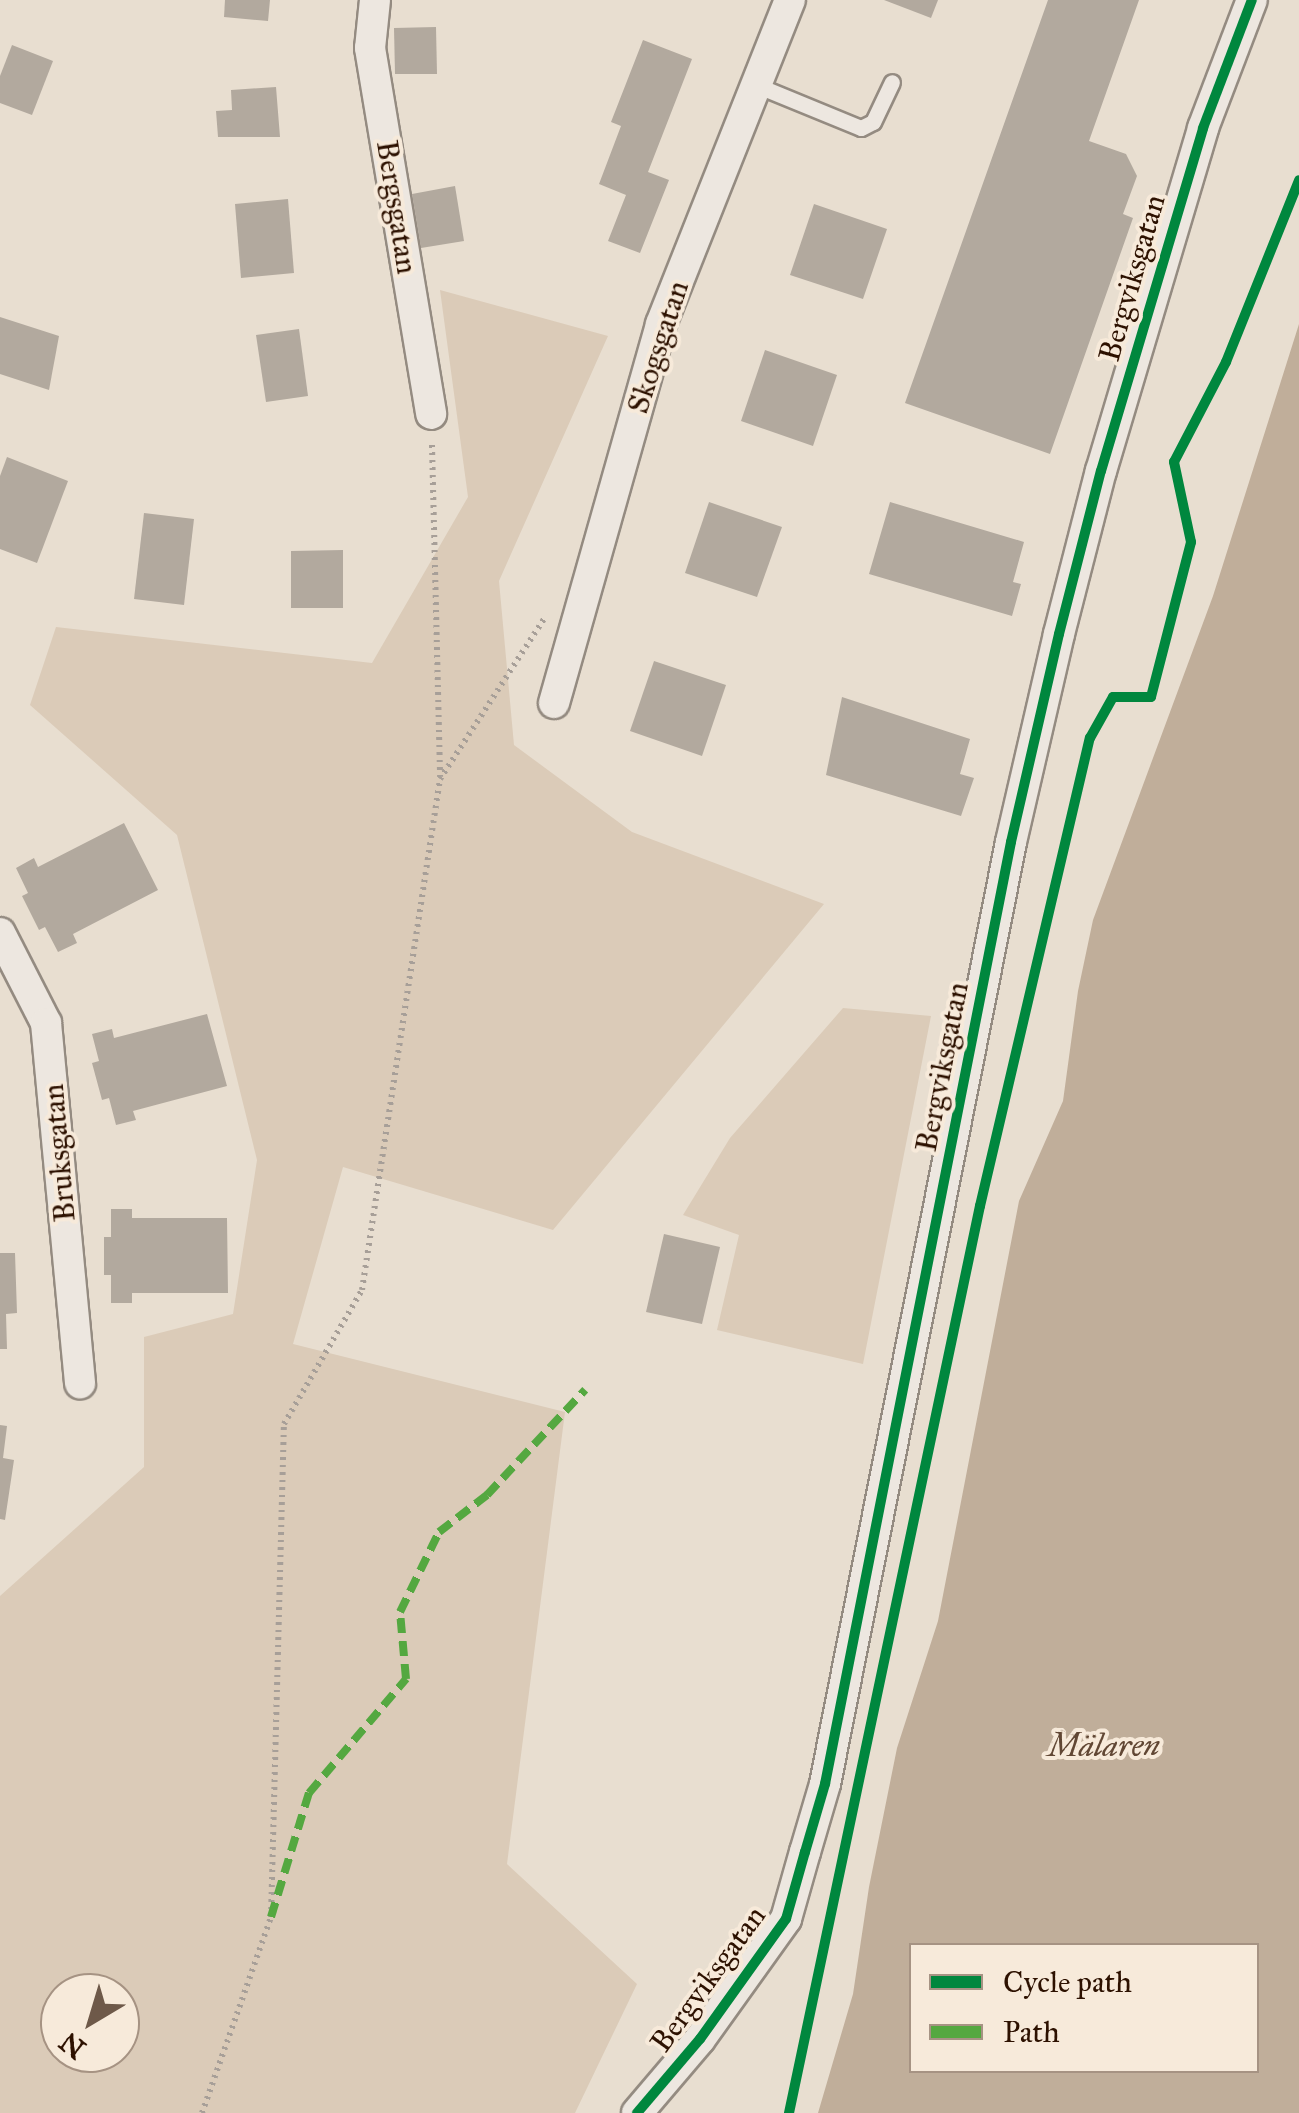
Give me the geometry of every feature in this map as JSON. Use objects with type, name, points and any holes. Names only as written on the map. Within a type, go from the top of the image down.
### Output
[{"type":"street","name":"Bergsgatan","points":[[375,0],[370,48],[431,414]]},
{"type":"street","name":"Skogsgatan","points":[[554,703],[661,324],[790,0]]},
{"type":"street","name":"Bergviksgatan","points":[[637,2113],[700,2039],[786,1919],[825,1784],[1011,842],[1059,634],[1101,471],[1203,128],[1252,0]]},
{"type":"street","name":"Bruksgatan","points":[[0,933],[46,1024],[80,1383]]},
{"type":"lane","points":[[756,85],[860,128],[873,122],[892,82]]},
{"type":"path","points":[[202,2113],[272,1917],[284,1424],[362,1290],[440,778],[431,414]]},
{"type":"path","points":[[440,778],[553,604]]},
{"type":"shaded area","points":[[440,290],[608,336],[499,581],[514,745],[632,832],[824,904],[553,1230],[343,1167],[293,1344],[565,1412],[507,1864],[637,1984],[575,2113],[0,2113],[0,1596],[144,1467],[144,1337],[233,1314],[257,1160],[177,835],[30,705],[56,627],[372,663],[468,497]]},
{"type":"shaded area","points":[[843,1008],[931,1016],[863,1364],[717,1330],[739,1235],[683,1215],[730,1138]]},
{"type":"water","name":"Mälaren","points":[[1299,324],[1299,2113],[818,2113],[853,1994],[869,1887],[897,1748],[938,1621],[1019,1201],[1063,1101],[1078,991],[1093,920],[1213,596]]},
{"type":"building","points":[[225,0],[270,0],[268,21],[224,17]]},
{"type":"building","points":[[884,0],[938,0],[931,18]]},
{"type":"building","points":[[1048,0],[1139,0],[1089,141],[1126,154],[1137,176],[1123,214],[1133,218],[1050,454],[905,403]]},
{"type":"building","points":[[436,27],[437,74],[395,74],[394,28]]},
{"type":"building","points":[[643,40],[692,59],[648,172],[669,180],[640,253],[608,241],[626,195],[599,184],[621,126],[611,122]]},
{"type":"building","points":[[12,45],[53,61],[32,115],[0,103],[0,76]]},
{"type":"building","points":[[276,87],[280,137],[218,137],[216,111],[232,110],[231,90]]},
{"type":"building","points":[[455,186],[464,241],[421,248],[412,194]]},
{"type":"building","points":[[288,199],[294,273],[241,278],[235,204]]},
{"type":"building","points":[[814,204],[887,229],[863,299],[790,275]]},
{"type":"building","points":[[0,317],[59,336],[49,390],[0,374]]},
{"type":"building","points":[[299,329],[308,396],[266,402],[256,335]]},
{"type":"building","points":[[765,350],[837,375],[813,446],[741,421]]},
{"type":"building","points":[[7,457],[68,481],[37,563],[0,549],[0,476]]},
{"type":"building","points":[[709,502],[782,527],[757,597],[685,573]]},
{"type":"building","points":[[890,502],[1024,542],[1013,582],[1021,584],[1012,616],[869,574]]},
{"type":"building","points":[[144,513],[194,519],[184,605],[134,599]]},
{"type":"building","points":[[343,550],[343,608],[291,608],[291,551]]},
{"type":"building","points":[[654,661],[726,685],[702,756],[630,731]]},
{"type":"building","points":[[842,697],[970,739],[960,774],[974,778],[961,816],[826,775]]},
{"type":"building","points":[[124,823],[158,890],[73,934],[77,943],[58,952],[45,927],[39,930],[22,896],[28,893],[16,868],[34,858],[38,867]]},
{"type":"building","points":[[207,1014],[227,1086],[133,1111],[136,1120],[116,1125],[109,1098],[102,1100],[92,1063],[99,1061],[92,1034],[112,1029],[114,1038]]},
{"type":"building","points":[[111,1209],[132,1209],[132,1218],[227,1218],[228,1293],[132,1293],[132,1303],[111,1303],[111,1275],[104,1275],[104,1237],[111,1237]]},
{"type":"building","points":[[664,1234],[720,1247],[702,1324],[646,1312]]},
{"type":"building","points":[[0,1253],[15,1253],[17,1313],[6,1314],[7,1349],[0,1349]]},
{"type":"building","points":[[0,1425],[7,1426],[3,1458],[14,1460],[5,1520],[0,1519]]},
{"type":"marked path","points":[[271,1917],[309,1793],[406,1679],[400,1612],[439,1532],[487,1495],[585,1390]]},
{"type":"cycle path","points":[[637,2113],[700,2039],[786,1919],[825,1784],[1011,842],[1059,634],[1101,471],[1203,128],[1252,0]]},
{"type":"cycle path","points":[[789,2113],[980,1206],[1090,738],[1113,697],[1151,697],[1191,542],[1174,462],[1226,362],[1299,180]]}]
